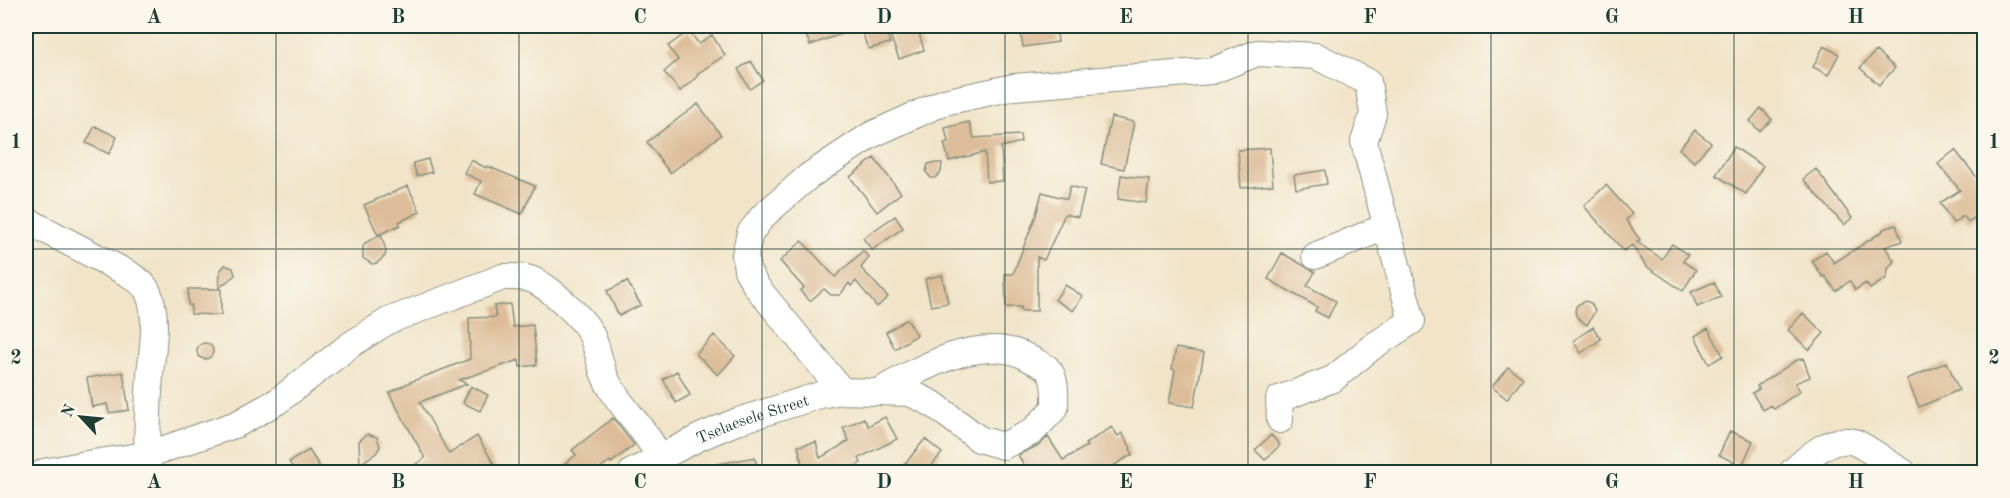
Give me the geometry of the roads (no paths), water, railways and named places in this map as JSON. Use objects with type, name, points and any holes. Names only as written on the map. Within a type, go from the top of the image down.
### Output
[{"type":"street","points":[[842,392],[756,286],[747,270],[746,255],[750,233],[763,216],[809,176],[872,135],[944,102],[1014,87],[1149,78],[1212,71],[1257,53],[1316,56],[1368,82],[1373,114],[1364,142],[1412,321],[1372,347],[1333,378],[1280,399],[1280,420]]},
{"type":"street","points":[[26,220],[129,274],[144,284],[150,294],[153,332],[147,464]]},
{"type":"street","points":[[1315,256],[1387,226]]},
{"type":"street","points":[[44,472],[92,463],[147,464],[237,424],[278,402],[350,345],[388,321],[503,277],[533,280],[581,318],[592,336],[603,374],[611,389],[651,441],[660,458]]},
{"type":"street","name":"Tselaesele Street","points":[[632,472],[738,421],[820,395],[842,392],[910,393],[933,404],[980,439],[1003,446],[1032,432],[1056,408],[1055,385],[1048,369],[1022,354],[995,349],[975,349],[924,368],[880,392]]},
{"type":"street","points":[[1792,472],[1806,459],[1835,442],[1854,442],[1903,472]]}]
